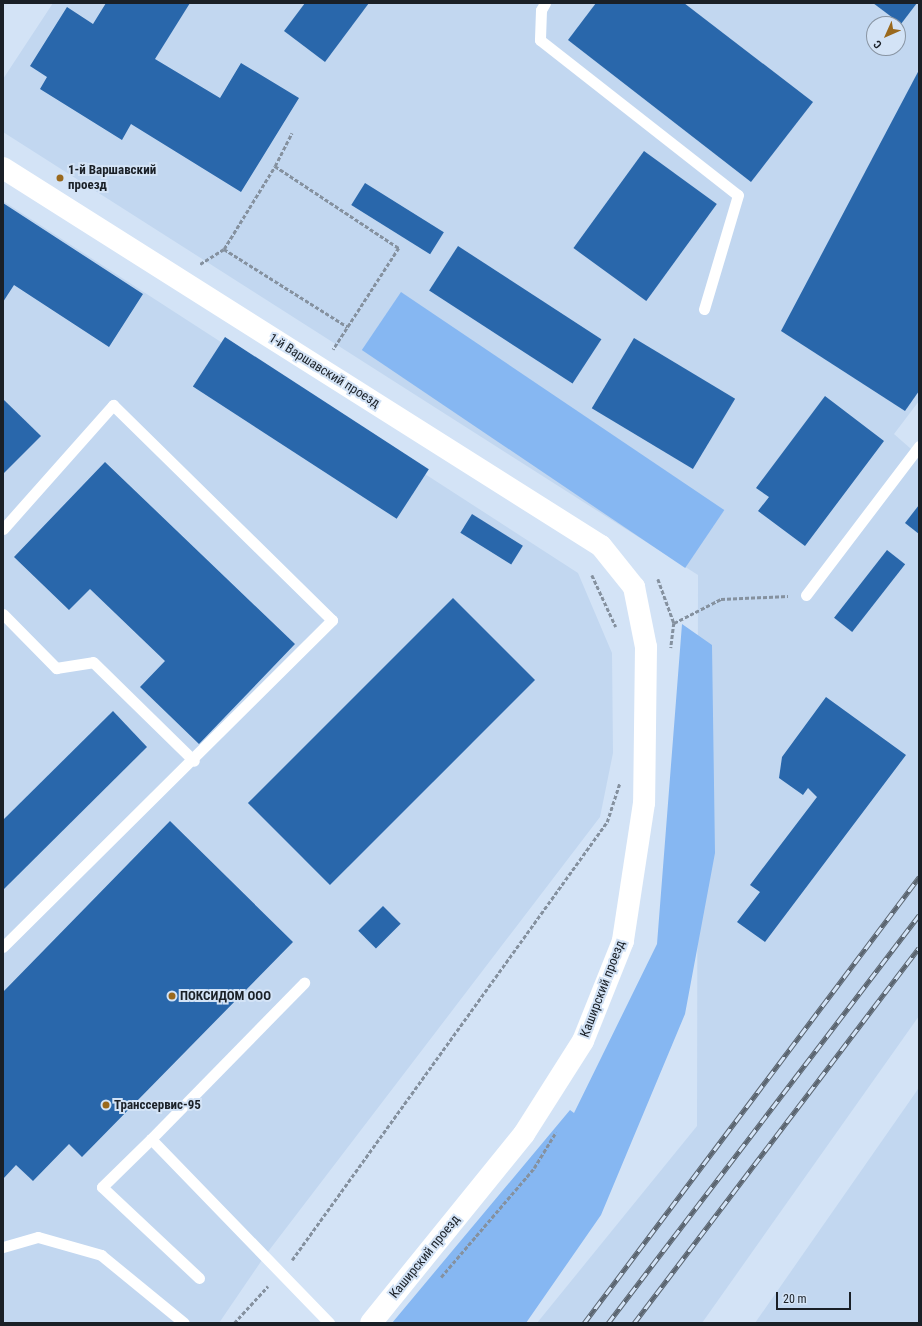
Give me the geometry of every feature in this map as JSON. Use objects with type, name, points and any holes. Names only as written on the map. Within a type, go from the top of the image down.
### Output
[{"type":"street","name":"1-й Варшавский проезд","points":[[3,168],[601,546],[634,587]]},
{"type":"street","name":"Каширский проезд","points":[[371,1323],[524,1134],[583,1041],[623,942],[644,803],[646,647],[634,587]]},
{"type":"lane","points":[[545,3],[541,10],[540,40],[738,195],[704,309]]},
{"type":"lane","points":[[3,529],[113,405],[332,620],[194,761],[3,947]]},
{"type":"lane","points":[[806,595],[919,446]]},
{"type":"lane","points":[[3,614],[56,668],[93,662],[194,761]]},
{"type":"lane","points":[[199,1278],[102,1187],[304,983]]},
{"type":"lane","points":[[151,1139],[329,1323]]},
{"type":"lane","points":[[3,1247],[38,1237],[101,1255],[184,1323]]},
{"type":"path","points":[[202,271],[195,267],[224,249],[275,166],[292,133]]},
{"type":"path","points":[[275,166],[398,248],[330,353],[337,358]]},
{"type":"path","points":[[224,249],[348,327]]},
{"type":"path","points":[[588,567],[617,629]]},
{"type":"path","points":[[655,575],[674,622],[671,654]]},
{"type":"path","points":[[674,622],[722,599],[806,595]]},
{"type":"path","points":[[234,1323],[290,1262],[607,822],[621,778]]},
{"type":"path","points":[[438,1281],[534,1168],[558,1130]]},
{"type":"shaded area","points":[[53,3],[919,3],[919,401],[894,434],[919,456],[919,1016],[702,1323],[537,1323],[697,1126],[698,575],[3,132],[3,79]]},
{"type":"shaded area","points":[[3,201],[578,573],[612,653],[613,753],[600,817],[264,1257],[219,1323],[3,1323]]},
{"type":"shaded area","points":[[401,292],[724,510],[685,568],[362,350]]},
{"type":"shaded area","points":[[682,624],[712,645],[715,853],[685,1014],[601,1215],[526,1323],[392,1323],[570,1110],[574,1113],[657,944]]},
{"type":"shaded area","points":[[919,1087],[919,1323],[755,1323],[916,1092]]},
{"type":"building","points":[[106,3],[190,3],[155,59],[220,98],[241,63],[299,98],[241,192],[131,124],[122,140],[40,89],[47,77],[30,66],[67,7],[93,24]]},
{"type":"building","points":[[305,3],[369,3],[325,62],[284,31]]},
{"type":"building","points":[[596,3],[684,3],[813,102],[751,182],[568,40]]},
{"type":"building","points":[[873,3],[917,3],[906,17],[906,16],[890,16]]},
{"type":"building","points":[[919,70],[919,391],[905,411],[781,331]]},
{"type":"building","points":[[644,151],[717,204],[646,301],[573,248]]},
{"type":"building","points":[[365,183],[444,232],[430,254],[351,205]]},
{"type":"building","points":[[3,203],[143,294],[109,347],[14,285],[3,302]]},
{"type":"building","points":[[458,246],[601,339],[573,384],[429,290]]},
{"type":"building","points":[[225,337],[429,469],[397,519],[193,386]]},
{"type":"building","points":[[634,338],[735,399],[693,469],[592,408]]},
{"type":"building","points":[[825,396],[884,441],[805,546],[758,511],[769,497],[756,488]]},
{"type":"building","points":[[3,399],[41,436],[3,474]]},
{"type":"building","points":[[105,462],[295,644],[199,744],[140,687],[165,661],[90,589],[69,610],[14,557]]},
{"type":"building","points":[[919,505],[919,534],[905,523]]},
{"type":"building","points":[[472,514],[523,546],[511,564],[460,533]]},
{"type":"building","points":[[887,550],[905,564],[852,632],[834,618]]},
{"type":"building","points":[[453,598],[535,680],[330,885],[248,803]]},
{"type":"building","points":[[826,697],[906,755],[765,942],[737,922],[760,892],[750,885],[817,797],[808,788],[803,795],[779,778],[782,757]]},
{"type":"building","points":[[113,711],[147,747],[3,890],[3,820]]},
{"type":"building","name":"Транссервис-95","points":[[170,821],[293,942],[82,1157],[69,1144],[33,1181],[16,1165],[3,1179],[3,992]]},
{"type":"building","points":[[383,906],[401,924],[376,948],[358,931]]},
{"type":"railway","points":[[584,1323],[919,877]]},
{"type":"railway","points":[[608,1323],[919,915]]},
{"type":"railway","points":[[634,1323],[919,948]]},
{"type":"place","name":"1-й Варшавский проезд","points":[[60,178]]},
{"type":"place","name":"ПОКСИДОМ ООО","points":[[172,996]]},
{"type":"place","name":"Транссервис-95","points":[[106,1105]]}]
